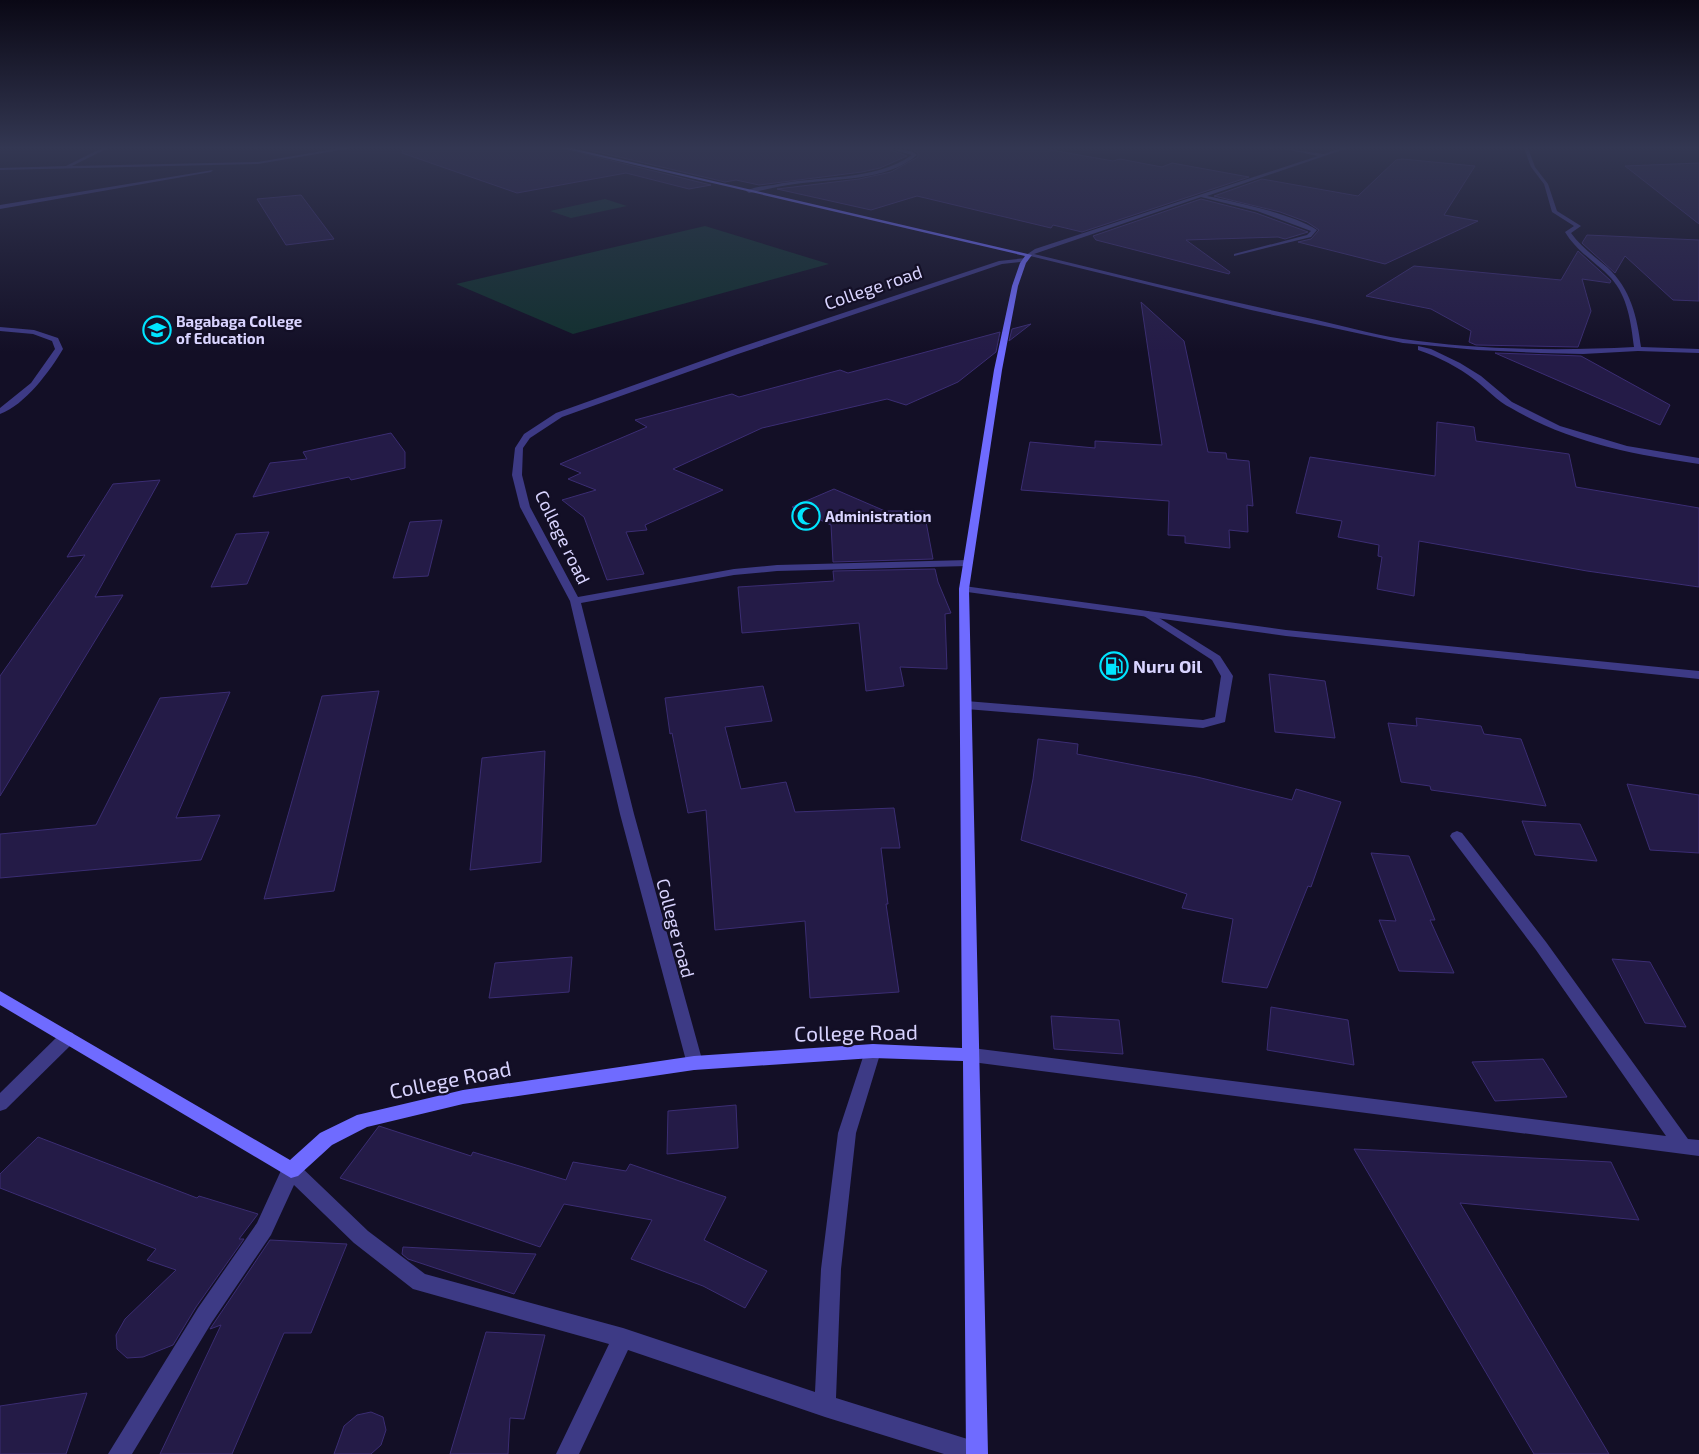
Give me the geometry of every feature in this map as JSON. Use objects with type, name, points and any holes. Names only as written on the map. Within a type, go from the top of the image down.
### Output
[{"type":"street","points":[[860,216],[1007,249],[1028,258],[1402,340],[1477,348],[1541,352],[1638,349],[1699,351]]},
{"type":"street","points":[[0,996],[67,1038],[291,1170],[361,1237],[420,1282],[623,1338],[825,1406],[977,1453],[964,589],[998,370],[1014,286],[1028,258],[1037,250],[1141,216]]},
{"type":"street","points":[[1236,255],[1309,236],[1314,230],[1279,216]]},
{"type":"street","points":[[1561,216],[1578,226],[1568,232],[1577,247],[1607,271],[1620,285],[1634,318],[1638,349]]},
{"type":"street","name":"College road","points":[[694,1063],[627,814],[575,600],[525,507],[517,475],[519,448],[527,436],[559,415],[735,352],[978,269],[1001,262],[1028,258]]},
{"type":"street","points":[[0,330],[41,335],[55,340],[59,349],[48,370],[34,386],[0,412]]},
{"type":"street","points":[[1402,340],[1454,362],[1511,405],[1547,424],[1606,443],[1643,452],[1699,461]]},
{"type":"street","points":[[575,600],[752,571],[968,564]]},
{"type":"street","points":[[964,589],[1286,633],[1699,675]]},
{"type":"street","points":[[966,705],[1203,724],[1220,719],[1227,676],[1216,658],[1148,614]]},
{"type":"street","points":[[1456,836],[1541,946],[1691,1147]]},
{"type":"street","points":[[0,1104],[67,1038]]},
{"type":"street","points":[[825,1406],[831,1268],[847,1133],[873,1051]]},
{"type":"street","name":"College Road","points":[[291,1170],[326,1139],[363,1120],[463,1097],[694,1063],[873,1051],[972,1054]]},
{"type":"street","points":[[972,1054],[1691,1147]]},
{"type":"street","points":[[119,1454],[195,1331],[264,1229],[291,1170]]},
{"type":"street","points":[[567,1454],[623,1338]]},
{"type":"green space","points":[[565,216],[581,216],[571,218]]},
{"type":"green space","points":[[705,226],[829,264],[573,334],[456,284]]},
{"type":"building","points":[[268,216],[317,216],[334,239],[286,245]]},
{"type":"building","points":[[1000,216],[1131,216],[1082,232],[1053,225],[1051,228]]},
{"type":"building","points":[[1152,216],[1264,216],[1308,232],[1285,239],[1278,237],[1186,240],[1230,272],[1229,274],[1096,240],[1093,236]]},
{"type":"building","points":[[1290,216],[1449,216],[1478,221],[1385,264],[1298,242],[1311,239],[1319,230],[1307,222]]},
{"type":"building","points":[[1689,216],[1699,216],[1699,224]]},
{"type":"building","points":[[1587,235],[1699,240],[1699,301],[1673,300],[1625,256],[1615,273],[1582,243]]},
{"type":"building","points":[[1578,251],[1611,281],[1610,283],[1582,279],[1591,311],[1578,347],[1476,345],[1469,342],[1471,331],[1431,309],[1366,296],[1414,266],[1561,280]]},
{"type":"building","points":[[1141,302],[1184,341],[1208,452],[1226,453],[1227,459],[1249,461],[1253,506],[1247,505],[1248,532],[1229,530],[1230,548],[1185,543],[1185,536],[1168,535],[1169,501],[1021,490],[1030,442],[1095,448],[1095,441],[1162,445]]},
{"type":"building","points":[[1031,324],[1009,341],[1012,329]]},
{"type":"building","points":[[1000,332],[996,352],[958,382],[906,405],[887,399],[762,428],[673,469],[723,490],[645,525],[647,530],[626,532],[644,574],[607,580],[584,517],[562,500],[596,490],[568,479],[581,473],[560,464],[647,427],[635,420],[732,394],[739,397],[840,370],[848,373]]},
{"type":"building","points":[[1495,353],[1581,356],[1670,405],[1660,425]]},
{"type":"building","points":[[1437,422],[1474,427],[1476,441],[1569,454],[1576,487],[1699,508],[1699,587],[1587,571],[1419,541],[1414,596],[1377,589],[1382,557],[1378,556],[1379,545],[1338,537],[1342,521],[1296,513],[1310,457],[1435,476]]},
{"type":"building","points":[[391,433],[405,452],[405,468],[351,480],[349,477],[253,497],[270,463],[307,459],[303,452]]},
{"type":"building","points":[[160,480],[95,597],[123,595],[0,796],[0,676],[85,555],[67,557],[113,484]]},
{"type":"building","points":[[834,489],[885,511],[924,511],[933,559],[833,562],[831,525],[792,507]]},
{"type":"building","points":[[442,520],[428,576],[393,578],[410,522]]},
{"type":"building","points":[[269,532],[247,584],[211,587],[236,534]]},
{"type":"building","points":[[935,569],[938,582],[951,613],[945,614],[947,669],[900,667],[904,686],[866,691],[859,623],[742,633],[738,587],[834,581],[833,571]]},
{"type":"building","points":[[1269,674],[1325,681],[1335,738],[1275,732]]},
{"type":"building","points":[[763,686],[772,721],[725,727],[741,789],[786,782],[795,812],[894,808],[900,848],[881,848],[888,904],[886,904],[899,992],[810,998],[805,921],[715,930],[706,810],[688,813],[672,733],[670,734],[665,698]]},
{"type":"building","points":[[379,691],[334,891],[264,899],[322,696]]},
{"type":"building","points":[[230,692],[176,818],[220,815],[201,860],[0,878],[0,834],[96,825],[160,698]]},
{"type":"building","points":[[1416,718],[1481,726],[1484,734],[1521,739],[1546,806],[1431,790],[1430,786],[1401,782],[1388,723],[1417,726]]},
{"type":"building","points":[[1038,739],[1078,744],[1077,754],[1197,777],[1292,800],[1296,789],[1341,802],[1311,887],[1308,886],[1267,988],[1222,982],[1233,919],[1182,908],[1187,894],[1021,840],[1033,779]]},
{"type":"building","points":[[545,751],[541,862],[470,870],[482,758]]},
{"type":"building","points":[[1627,784],[1699,795],[1699,853],[1650,850]]},
{"type":"building","points":[[1522,821],[1580,824],[1597,861],[1535,855]]},
{"type":"building","points":[[1371,853],[1409,856],[1435,920],[1430,920],[1454,973],[1399,971],[1379,920],[1396,921]]},
{"type":"building","points":[[572,957],[569,992],[489,998],[495,963]]},
{"type":"building","points":[[1612,959],[1650,962],[1686,1027],[1645,1023]]},
{"type":"building","points":[[1271,1007],[1348,1020],[1354,1065],[1267,1050]]},
{"type":"building","points":[[1051,1016],[1119,1020],[1123,1054],[1054,1049]]},
{"type":"building","points":[[1543,1059],[1567,1097],[1495,1101],[1472,1062]]},
{"type":"building","points":[[736,1105],[738,1148],[667,1154],[668,1111]]},
{"type":"building","points":[[379,1126],[471,1156],[473,1152],[566,1180],[573,1162],[626,1171],[630,1164],[726,1197],[704,1240],[767,1271],[745,1308],[703,1286],[631,1259],[652,1220],[564,1204],[540,1247],[340,1178]]},
{"type":"building","points":[[38,1137],[197,1198],[199,1196],[258,1214],[239,1239],[244,1239],[196,1307],[173,1345],[143,1357],[127,1358],[117,1349],[116,1335],[125,1319],[176,1270],[147,1260],[156,1249],[0,1188],[0,1174]]},
{"type":"building","points":[[1354,1149],[1611,1162],[1639,1220],[1460,1203],[1609,1454],[1534,1454]]},
{"type":"building","points":[[270,1240],[347,1244],[311,1333],[284,1333],[232,1454],[160,1454],[221,1325],[210,1329]]},
{"type":"building","points":[[403,1247],[536,1254],[514,1294],[408,1259],[402,1254]]},
{"type":"building","points":[[486,1332],[545,1335],[524,1419],[510,1418],[508,1454],[450,1454]]},
{"type":"building","points":[[87,1393],[66,1454],[0,1454],[0,1406]]},
{"type":"building","points":[[371,1412],[383,1417],[386,1430],[381,1445],[371,1454],[334,1454],[344,1426],[357,1415]]},
{"type":"place","name":"Bagabaga College of Education","points":[[157,330]]},
{"type":"place","name":"Administration","points":[[806,516]]},
{"type":"place","name":"Nuru Oil","points":[[1114,666]]}]
